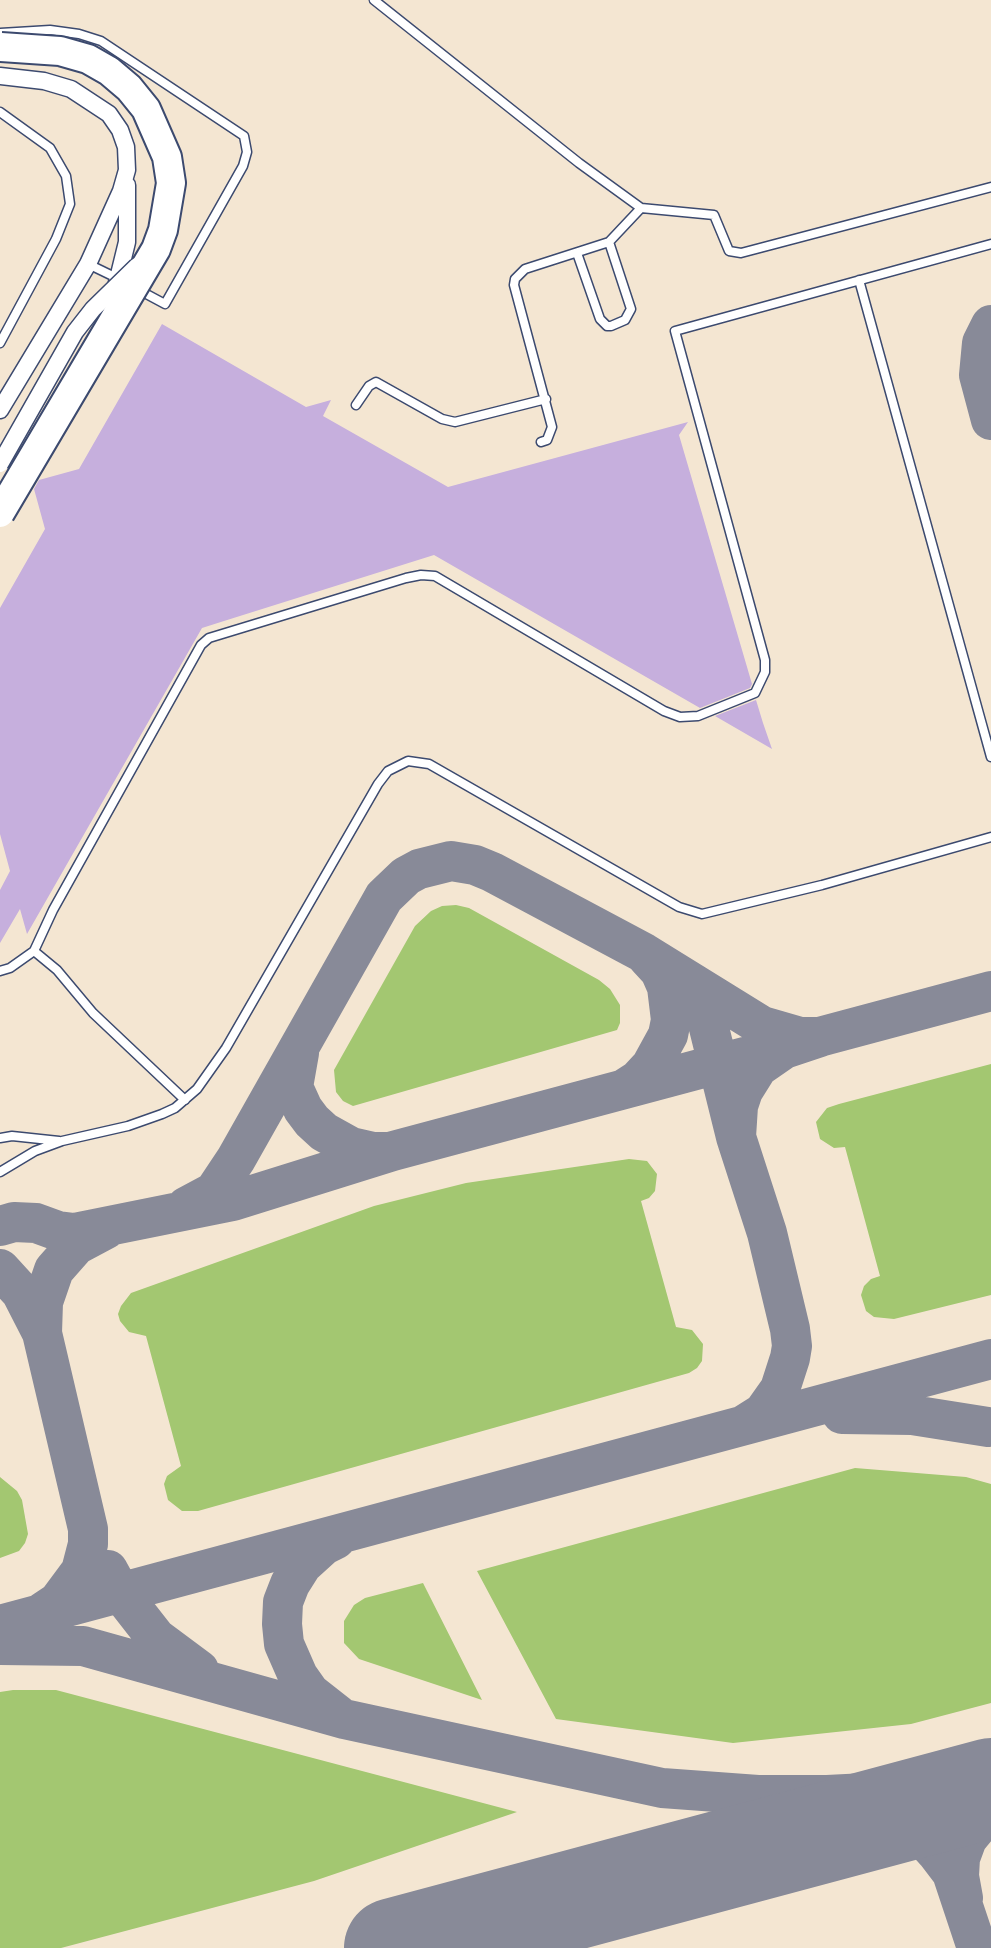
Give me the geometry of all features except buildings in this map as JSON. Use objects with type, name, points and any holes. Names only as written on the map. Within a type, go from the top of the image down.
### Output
[{"type":"highway","points":[[0,513],[156,249],[163,230],[171,183],[163,146],[146,109],[129,88],[110,71],[88,59],[60,51],[1,40]]},
{"type":"street","points":[[0,76],[44,80],[71,89],[109,114],[127,147],[127,242],[113,300],[0,490]]},
{"type":"street","points":[[0,410],[88,264],[121,191],[127,170]]},
{"type":"street","points":[[0,464],[75,332],[113,287],[156,249]]},
{"type":"lane","points":[[374,0],[579,163],[641,208],[714,215],[729,251],[741,253],[991,187]]},
{"type":"lane","points":[[1,40],[50,30],[79,34],[101,41],[244,136],[247,152],[243,166],[165,304],[88,264]]},
{"type":"lane","points":[[0,112],[50,148],[66,176],[70,204],[56,239],[0,343]]},
{"type":"lane","points":[[541,442],[547,440],[552,427],[514,285],[515,278],[525,269],[609,242],[641,208]]},
{"type":"lane","points":[[577,253],[600,319],[607,326],[611,326],[625,320],[631,309],[609,242]]},
{"type":"lane","points":[[0,971],[10,968],[34,951],[52,910],[201,645],[209,638],[406,578],[435,576],[664,711],[680,716],[698,716],[755,693],[765,671],[765,660],[675,331],[991,244]]},
{"type":"lane","points":[[859,280],[991,758]]},
{"type":"lane","points":[[356,405],[369,386],[376,382],[442,419],[455,422],[546,399]]},
{"type":"lane","points":[[0,1172],[35,1151],[62,1141],[148,1120],[175,1108],[197,1089],[226,1048],[378,784],[388,771],[408,761],[429,764],[679,907],[702,914],[822,885],[991,837]]},
{"type":"lane","points":[[34,951],[57,970],[93,1013],[185,1100]]},
{"type":"lane","points":[[0,1138],[12,1136],[62,1141]]},
{"type":"green space","points":[[442,906],[469,908],[599,980],[610,989],[620,1005],[620,1023],[617,1030],[353,1106],[343,1101],[336,1092],[334,1070],[415,926],[431,911]]},
{"type":"green space","points":[[991,1064],[991,1295],[894,1319],[874,1317],[866,1311],[861,1295],[864,1286],[871,1279],[880,1276],[845,1147],[834,1148],[820,1139],[816,1122],[827,1108],[839,1104]]},
{"type":"green space","points":[[629,1159],[647,1161],[657,1174],[655,1191],[649,1198],[641,1201],[676,1327],[692,1330],[703,1344],[702,1361],[697,1368],[689,1373],[198,1511],[182,1511],[168,1500],[164,1484],[167,1476],[181,1466],[146,1336],[129,1332],[120,1321],[118,1314],[121,1306],[131,1293],[374,1206],[466,1183]]},
{"type":"green space","points":[[855,1468],[966,1477],[991,1484],[991,1703],[911,1724],[733,1743],[556,1719],[477,1571]]},
{"type":"green space","points":[[0,1477],[17,1491],[22,1500],[28,1534],[19,1551],[0,1558]]},
{"type":"green space","points":[[423,1583],[482,1700],[359,1659],[344,1643],[344,1621],[354,1605],[365,1598]]},
{"type":"green space","points":[[56,1690],[517,1812],[314,1881],[61,1948],[0,1948],[0,1692]]},
{"type":"taxiway","points":[[991,325],[982,343],[979,375],[991,420]]},
{"type":"taxiway","points":[[186,1207],[214,1192],[236,1159],[384,897],[406,876],[419,869],[451,861],[475,865],[492,872],[644,953],[762,1026],[800,1037],[820,1037],[784,1049],[758,1067],[743,1091],[738,1106],[736,1137]]},
{"type":"taxiway","points":[[624,1089],[638,1080],[651,1066],[668,1035],[671,1020],[667,987],[660,971],[648,958]]},
{"type":"taxiway","points":[[684,980],[698,997],[708,1024],[736,1137],[767,1233],[790,1329],[792,1346],[780,1389],[763,1413],[744,1425]]},
{"type":"taxiway","points":[[0,1226],[14,1222],[36,1223],[58,1231],[74,1233],[233,1201],[393,1151],[991,991]]},
{"type":"taxiway","points":[[299,1053],[293,1087],[312,1121],[324,1132],[351,1147],[388,1152]]},
{"type":"taxiway","points":[[42,1333],[43,1302],[54,1270],[76,1245],[106,1229]]},
{"type":"taxiway","points":[[0,1269],[21,1292],[42,1333],[88,1529],[88,1544],[81,1571],[58,1602],[43,1612]]},
{"type":"taxiway","points":[[0,1625],[991,1359]]},
{"type":"taxiway","points":[[842,1414],[912,1415],[988,1427]]},
{"type":"taxiway","points":[[336,1539],[324,1545],[302,1565],[283,1602],[282,1624],[284,1644],[298,1676],[310,1693],[338,1715]]},
{"type":"taxiway","points":[[108,1570],[120,1592],[156,1638],[199,1670]]},
{"type":"taxiway","points":[[0,1645],[83,1646],[344,1719],[662,1788],[758,1795],[827,1795],[886,1792],[991,1778]]},
{"type":"taxiway","points":[[851,1800],[897,1814],[936,1852],[952,1873],[977,1948]]},
{"type":"taxiway","points":[[963,1898],[959,1876],[960,1858],[967,1839],[991,1810]]},
{"type":"runway","points":[[394,1948],[991,1788]]}]
